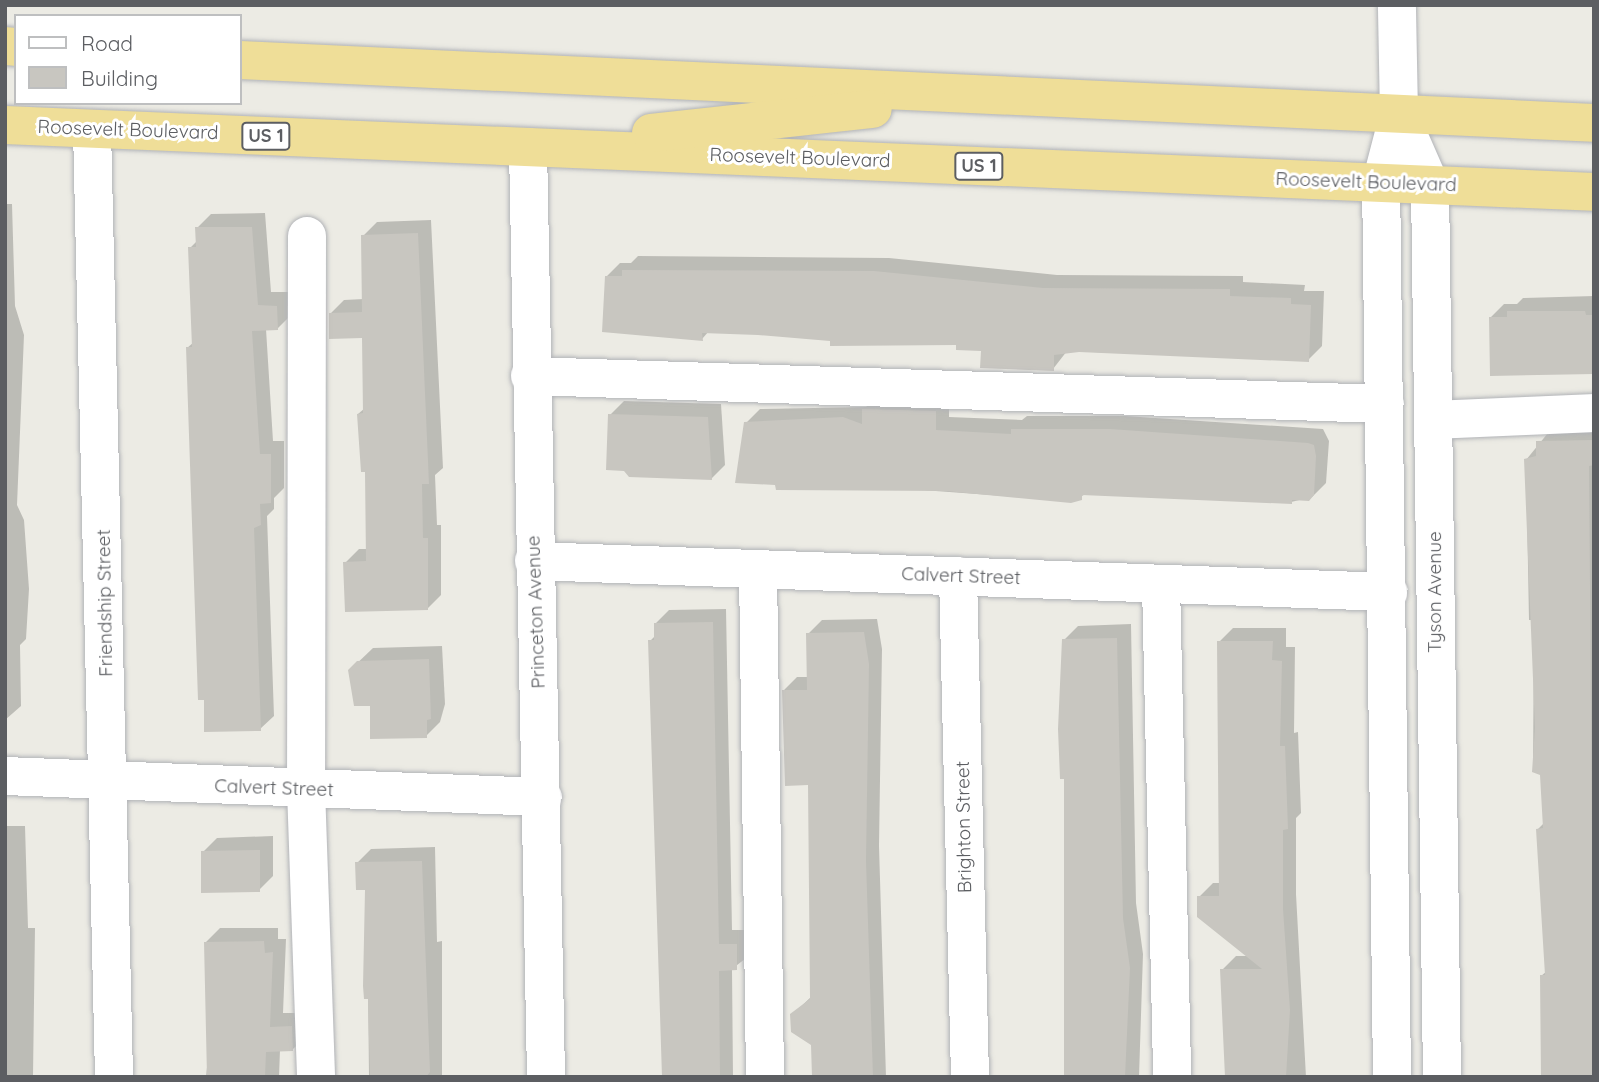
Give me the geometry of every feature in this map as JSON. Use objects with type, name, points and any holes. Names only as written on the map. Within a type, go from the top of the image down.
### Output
[{"type":"highway","points":[[242,60],[1594,122]]},
{"type":"highway","points":[[528,147],[992,96]]},
{"type":"highway","name":"Roosevelt Boulevard","points":[[5,125],[1594,192]]},
{"type":"street","name":"Tyson Avenue","points":[[1392,1077],[1391,704],[1381,183],[1399,114],[1397,5]]},
{"type":"street","name":"Tyson Avenue","points":[[1399,114],[1430,185],[1442,1077]]},
{"type":"street","name":"Friendship Street","points":[[92,129],[114,1077]]},
{"type":"street","name":"Princeton Avenue","points":[[528,147],[530,376],[543,797],[547,1077]]},
{"type":"street","points":[[307,236],[306,789],[316,1077]]},
{"type":"street","points":[[530,376],[1385,404]]},
{"type":"street","points":[[1434,420],[1594,414]]},
{"type":"street","name":"Calvert Street","points":[[534,561],[1388,592]]},
{"type":"street","points":[[758,569],[765,1077]]},
{"type":"street","name":"Brighton Street","points":[[958,576],[970,1077]]},
{"type":"street","points":[[1161,584],[1172,1077]]},
{"type":"street","points":[[1391,704],[1436,705]]},
{"type":"street","name":"Calvert Street","points":[[5,776],[543,797]]},
{"type":"building","points":[[195,227],[252,227],[258,305],[277,306],[278,330],[252,331],[260,454],[271,454],[271,503],[260,504],[261,525],[254,528],[261,731],[204,732],[204,700],[198,700],[186,347],[192,347],[188,247],[196,247]]},
{"type":"building","points":[[418,233],[429,484],[422,484],[423,538],[428,538],[428,610],[345,612],[343,562],[366,561],[365,472],[361,472],[357,414],[363,413],[362,338],[329,339],[329,313],[362,312],[361,235]]},
{"type":"building","points":[[622,270],[874,271],[1043,288],[1230,289],[1230,296],[1291,298],[1291,304],[1311,305],[1309,362],[1079,352],[1054,355],[1054,371],[980,368],[981,351],[956,350],[956,345],[830,346],[830,341],[758,335],[702,333],[703,341],[602,332],[605,276],[622,276]]},
{"type":"building","points":[[1507,311],[1585,311],[1586,315],[1594,315],[1594,374],[1490,376],[1489,317],[1507,317]]},
{"type":"building","points":[[862,409],[936,411],[936,430],[1011,434],[1011,429],[1110,429],[1308,443],[1314,445],[1316,456],[1314,495],[1309,501],[1292,500],[1292,504],[1082,495],[1082,500],[1071,503],[946,491],[776,490],[775,485],[735,483],[744,422],[843,417],[862,424]]},
{"type":"building","points":[[608,414],[708,417],[712,480],[629,477],[624,471],[606,470]]},
{"type":"building","points":[[1594,440],[1594,465],[1589,466],[1594,1077],[1541,1077],[1540,975],[1545,975],[1536,829],[1543,828],[1540,775],[1532,772],[1535,728],[1524,459],[1536,456],[1536,441]]},
{"type":"building","points":[[713,622],[719,944],[737,944],[737,970],[719,971],[720,1077],[662,1077],[648,640],[654,640],[654,623]]},
{"type":"building","points":[[864,632],[869,664],[866,861],[873,1077],[812,1077],[811,1045],[791,1032],[790,1014],[810,999],[808,785],[785,786],[782,690],[807,690],[806,633]]},
{"type":"building","points":[[1117,638],[1123,918],[1130,968],[1125,1077],[1064,1077],[1064,779],[1060,779],[1058,729],[1062,639]]},
{"type":"building","points":[[1217,641],[1273,641],[1272,660],[1282,661],[1280,746],[1285,746],[1288,829],[1283,830],[1283,909],[1290,1010],[1286,1077],[1225,1077],[1220,969],[1262,969],[1197,917],[1197,896],[1219,896]]},
{"type":"building","points":[[429,659],[431,719],[427,720],[427,738],[370,739],[370,706],[354,706],[348,670],[357,661]]},
{"type":"building","points":[[260,850],[260,892],[201,893],[201,851]]},
{"type":"building","points":[[422,861],[430,1072],[426,1077],[370,1077],[368,999],[364,999],[363,986],[365,890],[356,890],[355,862]]},
{"type":"building","points":[[264,941],[265,953],[273,952],[270,1027],[292,1026],[293,1051],[266,1052],[265,1077],[207,1077],[204,942]]}]
